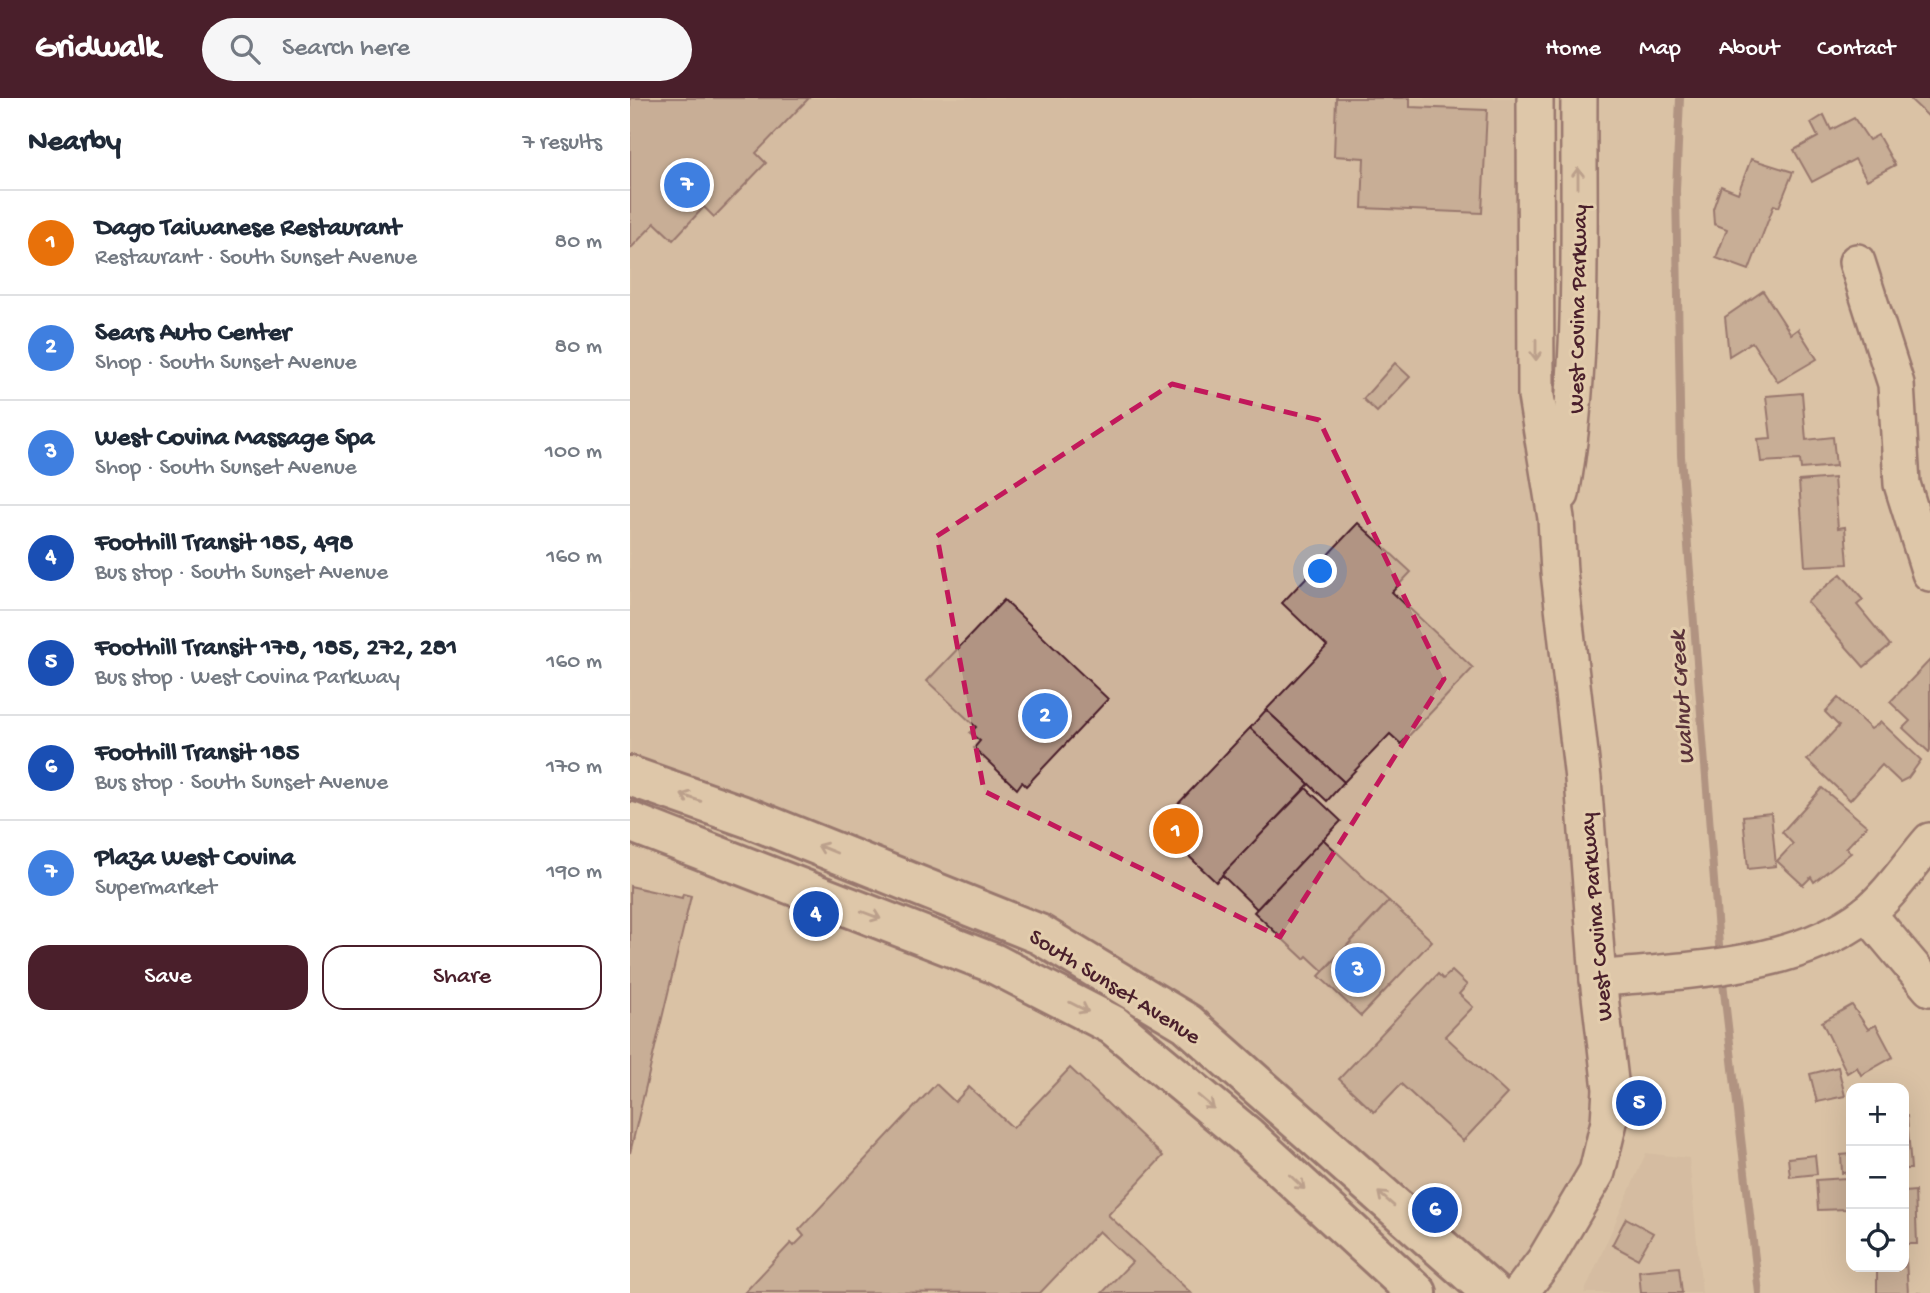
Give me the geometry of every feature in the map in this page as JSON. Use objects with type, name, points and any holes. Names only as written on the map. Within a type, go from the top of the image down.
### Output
[{"type":"main road","name":"South Sunset Avenue","points":[[630,776],[752,819],[1039,934],[1187,1023],[1492,1293]]},
{"type":"main road","name":"South Sunset Avenue","points":[[630,822],[993,963],[1113,1025],[1247,1136],[1417,1293]]},
{"type":"street","name":"West Covina Parkway","points":[[1520,1293],[1545,1260],[1597,1172],[1609,1122],[1611,1089],[1598,979],[1583,779],[1559,572],[1556,518],[1536,396],[1535,98]]},
{"type":"street","points":[[1553,98],[1556,291],[1578,325]]},
{"type":"street","name":"West Covina Parkway","points":[[1556,518],[1573,425],[1578,325],[1579,98]]},
{"type":"street","points":[[1857,262],[1896,384],[1902,484],[1930,573]]},
{"type":"street","points":[[1536,396],[1558,425],[1564,476]]},
{"type":"street","points":[[1598,979],[1779,956],[1832,933],[1867,913],[1930,841]]},
{"type":"street","points":[[1867,913],[1930,988]]},
{"type":"highlighted area","points":[[1172,384],[1319,420],[1444,679],[1280,937],[984,791],[937,536]]},
{"type":"shaded area","points":[[630,98],[1550,98],[1552,410],[1609,1122],[1520,1293],[1187,1023],[1039,934],[630,777]]},
{"type":"shaded area","points":[[1646,1153],[1689,1158],[1702,1293],[1584,1293]]},
{"type":"building","points":[[630,98],[809,98],[756,153],[766,163],[714,217],[704,207],[673,240],[655,223],[630,249]]},
{"type":"building","points":[[1336,98],[1410,98],[1410,107],[1487,110],[1482,213],[1362,208],[1364,158],[1334,156]]},
{"type":"building","points":[[1930,98],[1930,118],[1911,100]]},
{"type":"building","points":[[1824,115],[1831,130],[1854,118],[1869,140],[1878,135],[1895,165],[1867,180],[1855,159],[1812,182],[1794,150],[1818,137],[1811,123]]},
{"type":"building","points":[[1751,159],[1793,172],[1779,207],[1774,205],[1749,270],[1716,258],[1727,229],[1714,224],[1713,209],[1721,186],[1738,193]]},
{"type":"building","points":[[1763,291],[1791,334],[1798,329],[1817,359],[1778,382],[1752,342],[1729,356],[1725,317]]},
{"type":"building","points":[[1395,363],[1410,377],[1377,412],[1363,399]]},
{"type":"building","points":[[1802,393],[1806,440],[1833,437],[1836,466],[1801,469],[1800,460],[1761,462],[1758,439],[1771,438],[1766,396]]},
{"type":"building","points":[[1834,478],[1838,528],[1845,527],[1848,564],[1805,566],[1799,481]]},
{"type":"building","points":[[1358,523],[1411,572],[1392,592],[1473,668],[1401,744],[1390,734],[1344,782],[1266,710],[1327,646],[1282,603]]},
{"type":"building","points":[[1841,574],[1863,600],[1857,605],[1890,645],[1864,667],[1807,602]]},
{"type":"building","points":[[1004,600],[1108,699],[1026,786],[1022,782],[1017,789],[974,748],[980,741],[970,733],[976,727],[927,681]]},
{"type":"building","points":[[1930,660],[1929,752],[1903,728],[1910,721],[1890,702]]},
{"type":"building","points":[[1838,698],[1871,729],[1881,722],[1921,760],[1908,778],[1900,782],[1882,765],[1850,800],[1807,760],[1839,726],[1825,712]]},
{"type":"building","points":[[1266,710],[1344,782],[1327,801],[1250,728]]},
{"type":"building","points":[[1250,728],[1309,784],[1216,882],[1157,826]]},
{"type":"building","points":[[1306,788],[1341,821],[1257,909],[1222,875]]},
{"type":"building","points":[[1822,788],[1867,826],[1846,848],[1851,853],[1814,882],[1811,877],[1803,885],[1777,861],[1793,844],[1782,832]]},
{"type":"building","points":[[1771,813],[1776,866],[1748,869],[1743,816]]},
{"type":"building","points":[[1323,839],[1389,901],[1323,971],[1307,956],[1304,959],[1254,912]]},
{"type":"building","points":[[630,886],[682,898],[683,894],[691,896],[630,1153]]},
{"type":"building","points":[[1389,901],[1432,941],[1361,1016],[1319,976]]},
{"type":"building","points":[[1452,971],[1467,985],[1459,994],[1473,1007],[1445,1036],[1507,1094],[1463,1141],[1401,1084],[1374,1112],[1339,1079],[1438,974],[1443,979]]},
{"type":"building","points":[[1852,1005],[1868,1029],[1876,1025],[1893,1057],[1861,1075],[1857,1067],[1847,1073],[1822,1022]]},
{"type":"building","points":[[1838,1067],[1845,1096],[1817,1102],[1810,1074]]},
{"type":"building","points":[[1070,1068],[1163,1156],[1108,1215],[1191,1293],[1102,1293],[1132,1262],[1099,1231],[1040,1293],[745,1292],[791,1243],[794,1246],[804,1236],[799,1230],[936,1084],[955,1102],[969,1087],[1013,1128]]},
{"type":"building","points":[[1846,1154],[1846,1173],[1842,1173],[1841,1155]]},
{"type":"building","points":[[1815,1155],[1817,1174],[1790,1177],[1788,1158]]},
{"type":"building","points":[[1846,1178],[1846,1209],[1818,1210],[1816,1180]]},
{"type":"building","points":[[1915,1191],[1917,1244],[1909,1244],[1909,1192]]},
{"type":"building","points":[[1626,1218],[1653,1233],[1638,1259],[1612,1245]]},
{"type":"building","points":[[1679,1267],[1682,1293],[1641,1293],[1639,1271]]},
{"type":"building","points":[[1877,1272],[1907,1272],[1908,1293],[1877,1293]]},
{"type":"waterway","name":"Walnut Creek","points":[[1680,98],[1676,190],[1681,456],[1720,958]]},
{"type":"waterway","name":"Walnut Creek","points":[[1722,974],[1759,1293]]},
{"type":"place","name":"Plaza West Covina","points":[[687,185]]},
{"type":"place","name":"Sears Auto Center","points":[[1045,716]]},
{"type":"place","name":"Dago Taiwanese Restaurant","points":[[1176,831]]},
{"type":"place","name":"Foothill Transit 185, 498","points":[[816,914]]},
{"type":"place","name":"West Covina Massage Spa","points":[[1358,970]]},
{"type":"place","name":"Foothill Transit 178, 185, 272, 281","points":[[1639,1103]]},
{"type":"place","name":"Foothill Transit 185","points":[[1435,1210]]}]
